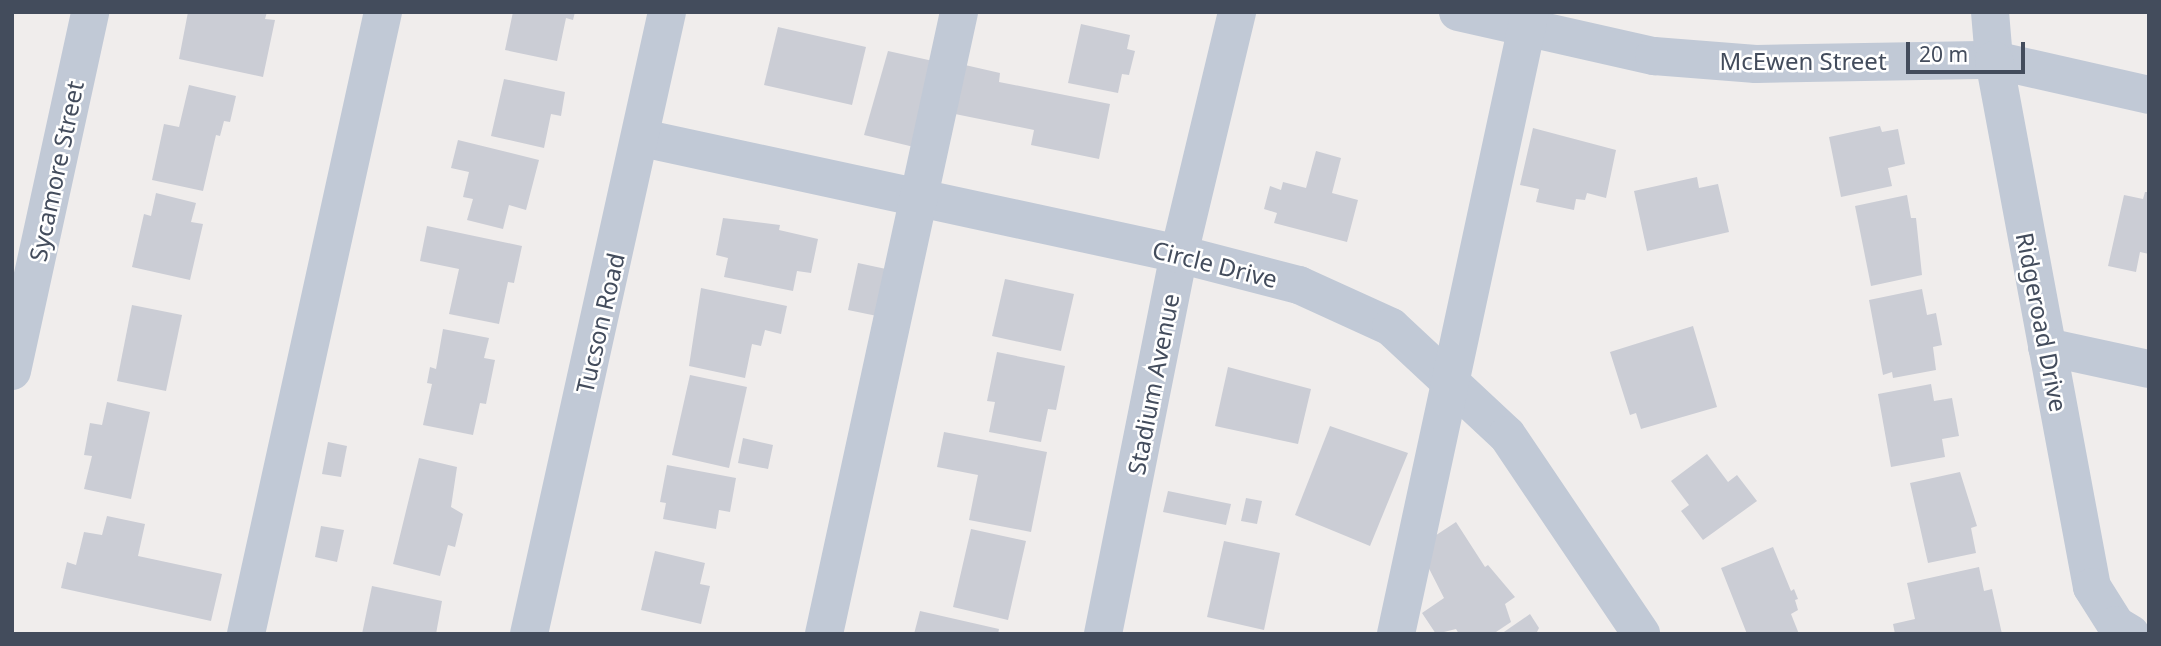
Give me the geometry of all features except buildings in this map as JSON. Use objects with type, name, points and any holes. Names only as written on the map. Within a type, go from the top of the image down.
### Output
[{"type":"street","name":"Sycamore Street","points":[[12,371],[90,12]]},
{"type":"street","points":[[246,634],[383,12]]},
{"type":"street","name":"Tucson Road","points":[[529,634],[642,138],[667,12]]},
{"type":"street","points":[[824,634],[959,12]]},
{"type":"street","name":"Stadium Avenue","points":[[1103,634],[1179,254],[1237,12]]},
{"type":"street","name":"McEwen Street","points":[[1458,12],[1528,20],[1654,56],[1756,64],[1994,60],[2149,95]]},
{"type":"street","name":"Ridgeroad Drive","points":[[1990,12],[1994,60],[2092,587],[2124,629]]},
{"type":"street","points":[[1396,634],[1528,20]]},
{"type":"street","name":"Circle Drive","points":[[642,138],[1179,254],[1299,285],[1391,327],[1507,435],[1641,634]]},
{"type":"street","points":[[2047,347],[2149,369]]}]
